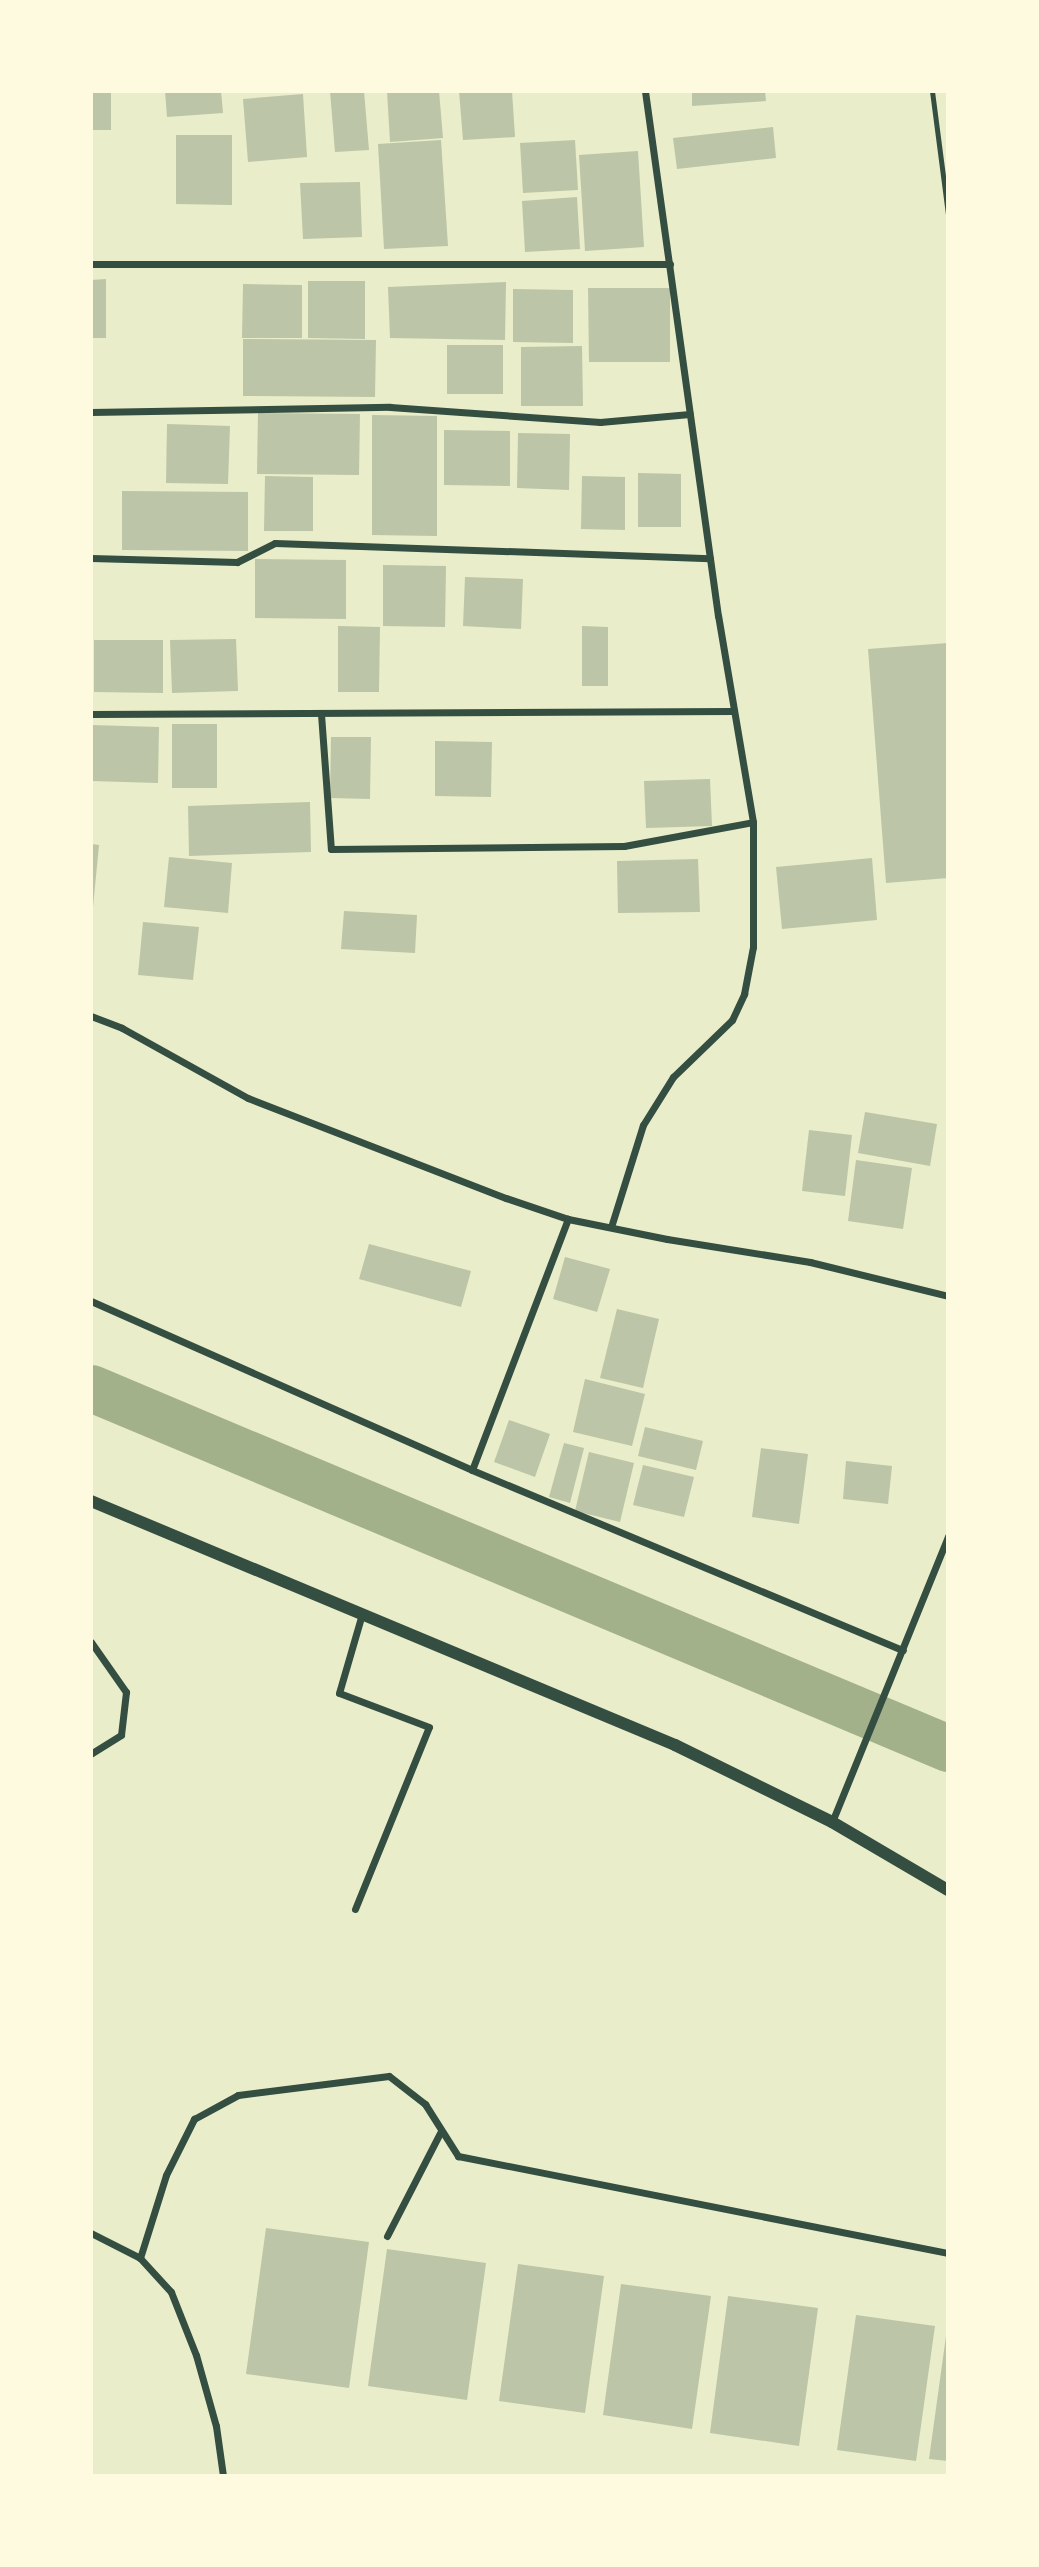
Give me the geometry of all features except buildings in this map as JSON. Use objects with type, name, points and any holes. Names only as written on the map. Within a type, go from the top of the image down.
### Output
[{"type":"street","points":[[611,1227],[643,1125],[673,1077],[732,1020],[744,994],[753,947],[753,822],[710,558],[645,91]]},
{"type":"street","points":[[91,264],[670,264]]},
{"type":"street","points":[[91,412],[390,407],[600,422],[690,414]]},
{"type":"street","points":[[91,558],[237,562],[275,543],[710,558]]},
{"type":"street","points":[[91,713],[734,711]]},
{"type":"street","points":[[321,714],[331,849],[624,846],[753,822]]},
{"type":"street","points":[[91,1016],[122,1028],[248,1098],[506,1198],[568,1219],[810,1262],[948,1296]]},
{"type":"street","points":[[472,1469],[568,1219]]},
{"type":"street","points":[[91,1301],[472,1469],[903,1650]]},
{"type":"street","points":[[91,1501],[675,1745],[832,1822],[948,1890]]},
{"type":"street","points":[[832,1822],[948,1536]]},
{"type":"street","points":[[355,1909],[429,1727],[339,1693],[362,1614]]},
{"type":"street","points":[[91,1642],[126,1692],[121,1735],[91,1754]]},
{"type":"street","points":[[140,2258],[166,2175],[194,2119],[238,2095],[389,2076],[425,2105],[440,2133],[458,2156],[948,2253]]},
{"type":"street","points":[[387,2236],[440,2133]]},
{"type":"street","points":[[91,2233],[140,2258],[171,2292],[196,2356],[216,2426],[223,2476]]},
{"type":"lane","points":[[932,91],[948,214]]},
{"type":"waterway","points":[[91,1388],[948,1748]]}]
